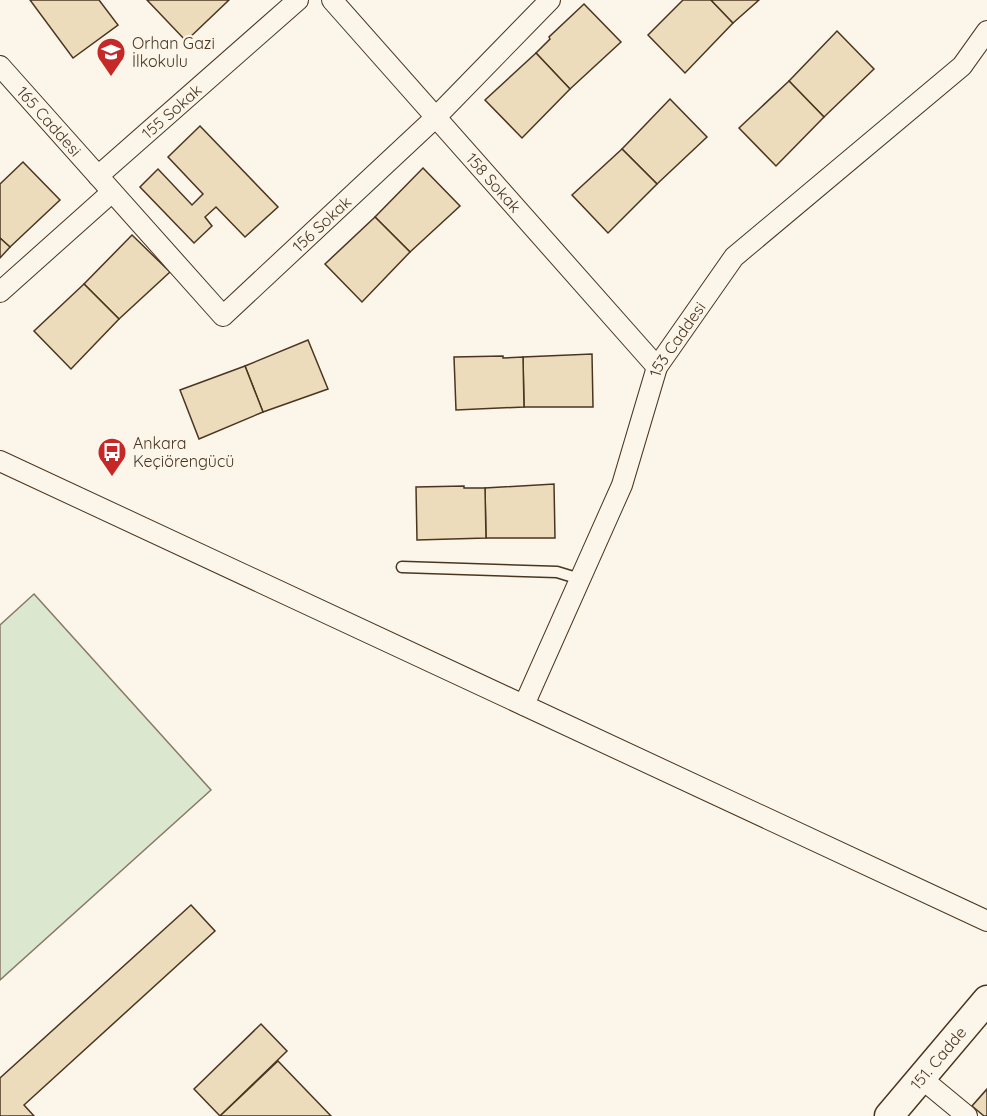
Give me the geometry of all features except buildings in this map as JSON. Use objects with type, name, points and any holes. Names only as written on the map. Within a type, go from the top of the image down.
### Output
[{"type":"street","name":"155 Sokak","points":[[98,176],[297,0]]},
{"type":"street","name":"158 Sokak","points":[[332,0],[657,367]]},
{"type":"street","name":"156 Sokak","points":[[98,176],[223,316],[436,117],[550,0]]},
{"type":"street","name":"153 Caddesi","points":[[524,705],[622,485],[657,367],[734,257],[962,66],[987,31]]},
{"type":"street","name":"165 Caddesi","points":[[0,66],[98,176]]},
{"type":"street","points":[[0,292],[112,192]]},
{"type":"street","points":[[0,461],[987,921]]},
{"type":"street","name":"151. Cadde","points":[[889,1116],[987,1000]]},
{"type":"street","points":[[921,1078],[967,1116]]},
{"type":"lane","points":[[402,567],[557,572],[580,579]]},
{"type":"green space","points":[[34,594],[211,790],[0,980],[0,625]]},
{"type":"place","name":"Orhan Gazi İlkokulu","points":[[111,78]]},
{"type":"place","name":"Ankara Keçiörengücü","points":[[112,478]]}]
